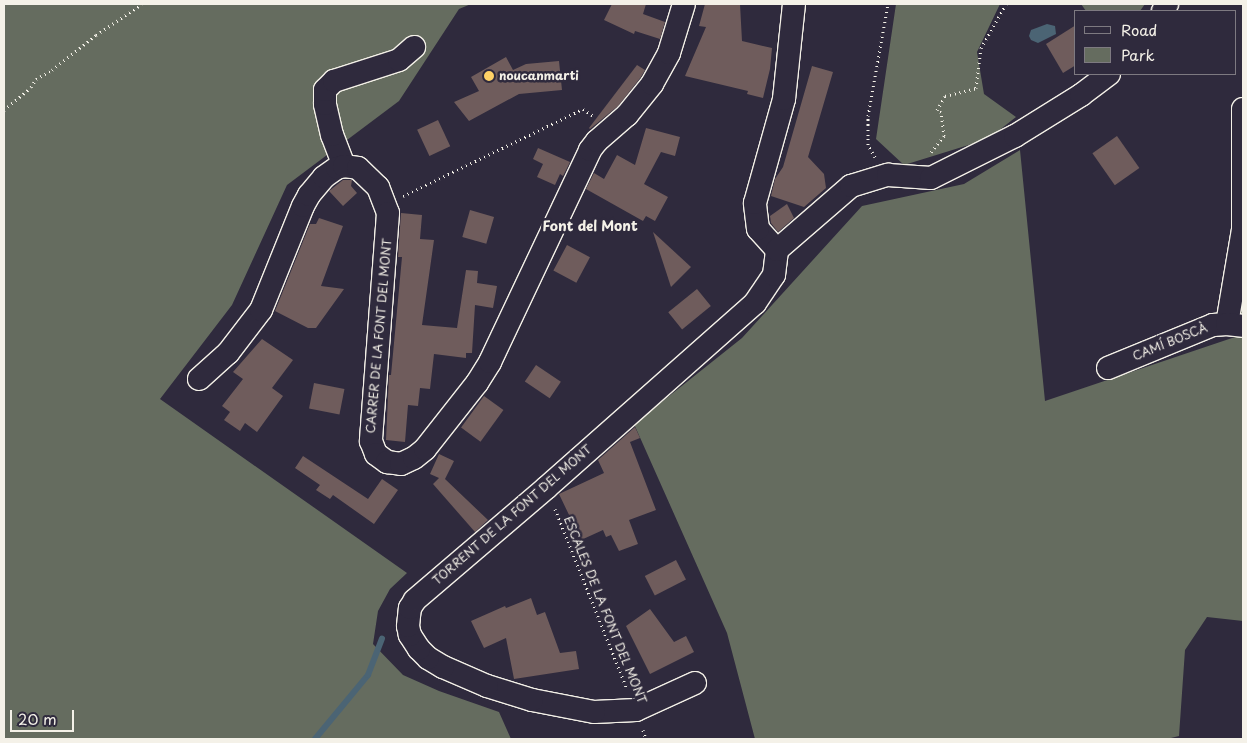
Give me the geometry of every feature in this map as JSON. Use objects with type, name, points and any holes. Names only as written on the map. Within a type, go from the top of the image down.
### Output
[{"type":"street","name":"CARRER DE LA FONT DEL MONT","points":[[344,166],[358,168],[372,179],[386,203],[388,222],[370,441],[372,448],[381,459],[394,464],[401,464],[414,458],[425,448],[477,383],[490,362],[590,150],[627,115],[652,84],[669,53],[684,4]]},
{"type":"street","points":[[794,4],[784,99],[755,203],[758,229],[777,250],[850,186],[888,175],[931,178],[1015,136],[1081,95],[1108,75]]},
{"type":"street","points":[[199,379],[228,353],[252,324],[268,296],[303,206],[324,176],[344,166],[332,136],[325,104],[325,90],[334,80],[399,60],[414,46]]},
{"type":"street","name":"CAMÍ BOSCÀ","points":[[1108,368],[1199,330],[1235,325],[1243,229],[1243,109]]},
{"type":"street","name":"TORRENT DE LA FONT DEL MONT","points":[[695,683],[636,710],[594,712],[532,700],[494,688],[435,663],[419,650],[410,635],[408,617],[415,600],[546,488],[755,303],[774,275],[777,250]]},
{"type":"path","points":[[4,110],[31,87],[36,79],[52,70],[96,35],[142,4]]},
{"type":"path","points":[[868,145],[868,116],[888,4]]},
{"type":"path","points":[[929,155],[944,136],[941,112],[937,110],[945,96],[976,88],[981,48],[1006,4]]},
{"type":"path","points":[[404,195],[583,109]]},
{"type":"path","name":"ESCALES DE LA FONT DEL MONT","points":[[546,488],[646,739]]},
{"type":"green space","points":[[4,4],[471,4],[459,9],[399,101],[287,185],[232,305],[160,399],[407,573],[390,589],[378,611],[373,644],[403,675],[439,691],[499,712],[511,739],[4,739]]},
{"type":"green space","points":[[896,4],[1000,4],[977,52],[984,94],[1016,117],[988,139],[904,165],[876,139]]},
{"type":"green space","points":[[1081,4],[1145,4],[1141,10],[1085,10]]},
{"type":"green space","points":[[1020,150],[1045,401],[1235,337],[1243,272],[1243,621],[1207,617],[1185,650],[1179,736],[1167,739],[755,739],[727,633],[634,424],[742,338],[862,206],[964,184]]},
{"type":"water","points":[[1047,24],[1055,26],[1056,34],[1038,43],[1031,40],[1029,36],[1031,30]]},
{"type":"building","points":[[612,4],[646,4],[643,14],[665,22],[660,39],[635,31],[634,34],[604,20]]},
{"type":"building","points":[[705,4],[740,4],[742,41],[772,48],[770,69],[763,98],[747,94],[748,91],[685,76],[706,27],[699,26]]},
{"type":"building","points":[[1074,26],[1074,66],[1063,73],[1046,44]]},
{"type":"building","points":[[506,57],[513,70],[526,64],[559,61],[562,90],[519,94],[469,121],[454,102],[479,91],[471,77]]},
{"type":"building","points":[[637,65],[645,70],[641,77],[618,106],[590,129],[589,128]]},
{"type":"building","points":[[812,66],[833,72],[808,157],[824,174],[826,188],[804,207],[771,196],[775,179],[783,167]]},
{"type":"building","points":[[438,120],[450,146],[429,156],[417,130]]},
{"type":"building","points":[[646,128],[680,137],[675,156],[661,152],[644,184],[668,197],[655,221],[646,216],[643,221],[586,189],[594,173],[604,179],[617,155],[635,165]]},
{"type":"building","points":[[1117,136],[1139,168],[1115,185],[1092,153]]},
{"type":"building","points":[[538,148],[570,162],[563,176],[560,174],[555,185],[537,177],[543,164],[533,159]]},
{"type":"building","points":[[343,180],[352,180],[351,186],[357,193],[343,206],[329,191]]},
{"type":"building","points":[[787,204],[794,218],[778,232],[771,223],[770,216]]},
{"type":"building","points":[[470,210],[494,217],[486,244],[462,237]]},
{"type":"building","points":[[401,213],[422,215],[420,239],[434,240],[422,325],[457,328],[466,270],[478,271],[477,283],[497,286],[493,308],[475,305],[472,353],[466,353],[466,358],[434,354],[430,389],[420,388],[418,406],[408,405],[405,442],[386,440],[389,375],[391,375],[402,257],[398,257]]},
{"type":"building","points":[[319,218],[343,226],[321,286],[344,289],[316,328],[308,328],[275,311],[310,224],[316,224]]},
{"type":"building","points":[[653,232],[691,267],[671,287]]},
{"type":"building","points":[[567,245],[590,257],[576,283],[553,271]]},
{"type":"building","points":[[697,289],[711,306],[682,329],[668,312]]},
{"type":"building","points":[[262,339],[293,360],[272,388],[283,396],[257,432],[245,423],[240,431],[224,420],[230,412],[222,406],[243,379],[233,372]]},
{"type":"building","points":[[536,365],[561,382],[550,398],[525,382]]},
{"type":"building","points":[[314,383],[344,389],[339,414],[309,409]]},
{"type":"building","points":[[484,396],[503,410],[480,442],[461,428]]},
{"type":"building","points":[[635,427],[640,438],[630,442],[656,510],[629,520],[638,544],[619,551],[611,535],[606,537],[603,530],[581,540],[559,494],[604,473],[598,460]]},
{"type":"building","points":[[439,454],[454,461],[445,479],[488,520],[475,532],[433,484],[439,478],[430,474]]},
{"type":"building","points":[[303,456],[368,499],[382,479],[398,490],[374,524],[333,495],[330,499],[316,490],[320,485],[295,468]]},
{"type":"building","points":[[676,560],[686,580],[655,595],[645,576]]},
{"type":"building","points":[[531,598],[537,615],[545,612],[560,653],[576,651],[579,669],[514,679],[506,638],[484,648],[471,621],[505,606],[506,608]]},
{"type":"building","points":[[650,609],[674,642],[686,636],[694,652],[650,674],[626,626]]},
{"type":"waterway","points":[[315,739],[368,675],[382,639]]},
{"type":"place","name":"noucanmarti","points":[[489,76]]},
{"type":"district","name":"Font del Mont","points":[[590,226]]}]
